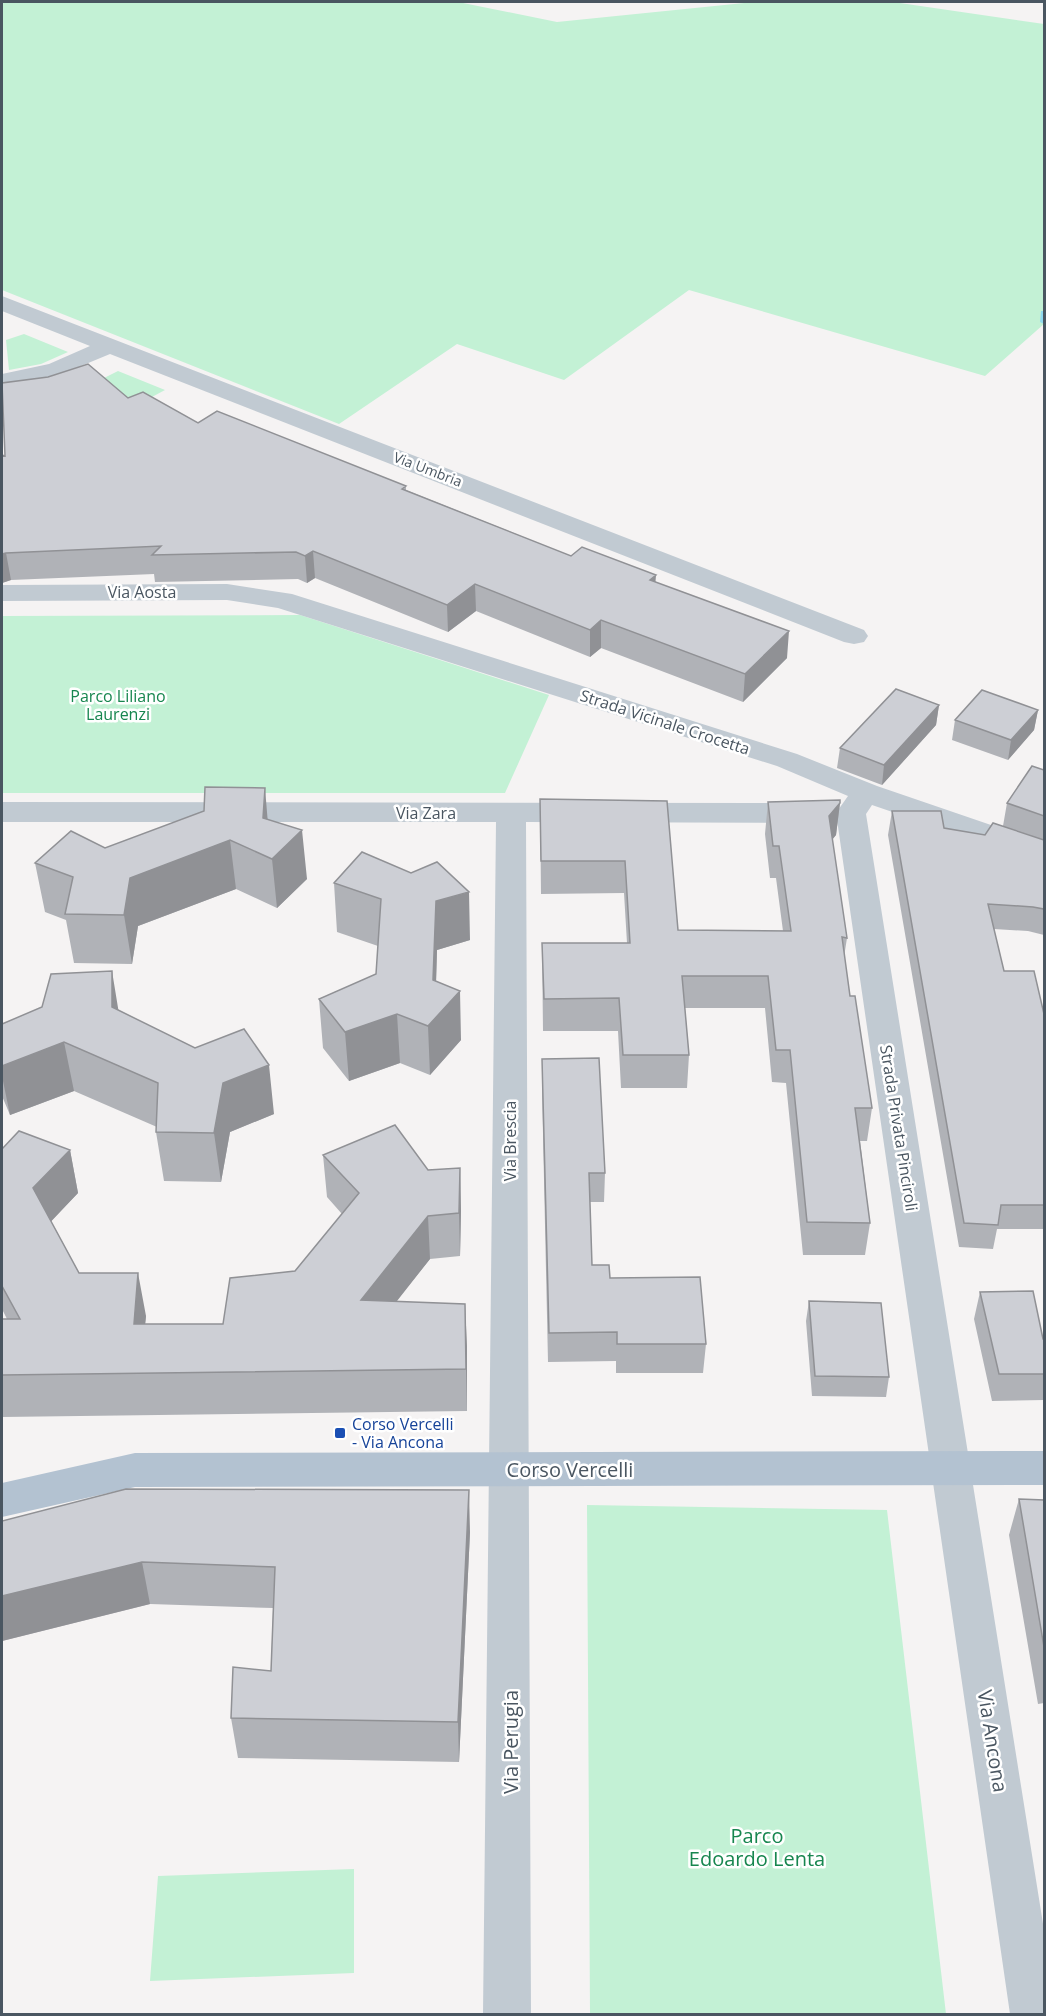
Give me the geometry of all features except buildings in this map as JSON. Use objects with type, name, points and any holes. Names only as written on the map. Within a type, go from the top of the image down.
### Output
[{"type":"main road","name":"Corso Vercelli","points":[[2,1500],[135,1470],[1044,1468]]},
{"type":"main road","name":"Corso Vercelli","points":[[2,1486],[96,1478]]},
{"type":"street","name":"Via Umbria","points":[[2,303],[854,636]]},
{"type":"street","points":[[2,381],[23,379],[62,369],[109,345]]},
{"type":"street","name":"Via Aosta","points":[[2,593],[227,592],[282,600]]},
{"type":"street","name":"Strada Vicinale Crocetta","points":[[282,600],[787,760],[859,803],[1044,854]]},
{"type":"street","name":"Via Zara","points":[[2,812],[511,813],[859,803]]},
{"type":"street","name":"Strada Privata Pinciroli","points":[[859,803],[952,1468]]},
{"type":"street","name":"Via Brescia","points":[[510,1469],[511,813]]},
{"type":"street","name":"Via Ancona","points":[[952,1468],[1034,2014]]},
{"type":"street","name":"Via Perugia","points":[[507,2014],[510,1469]]},
{"type":"green space","points":[[2,2],[464,2],[557,22],[754,2],[893,2],[1044,24],[1044,324],[985,376],[689,290],[564,380],[457,344],[339,424],[2,290]]},
{"type":"green space","points":[[24,334],[68,352],[41,364],[9,370],[6,340]]},
{"type":"green space","points":[[118,371],[165,390],[135,406],[100,380]]},
{"type":"green space","name":"Parco Liliano Laurenzi","points":[[300,615],[549,695],[505,793],[2,793],[2,616]]},
{"type":"green space","name":"Parco Edoardo Lenta","points":[[587,1505],[887,1510],[946,2014],[590,2014]]},
{"type":"green space","points":[[354,1869],[354,1973],[150,1981],[158,1876]]},
{"type":"waterway","points":[[1044,313],[1044,322]]},
{"type":"place","name":"Corso Vercelli - Via Ancona","points":[[340,1433]]}]
